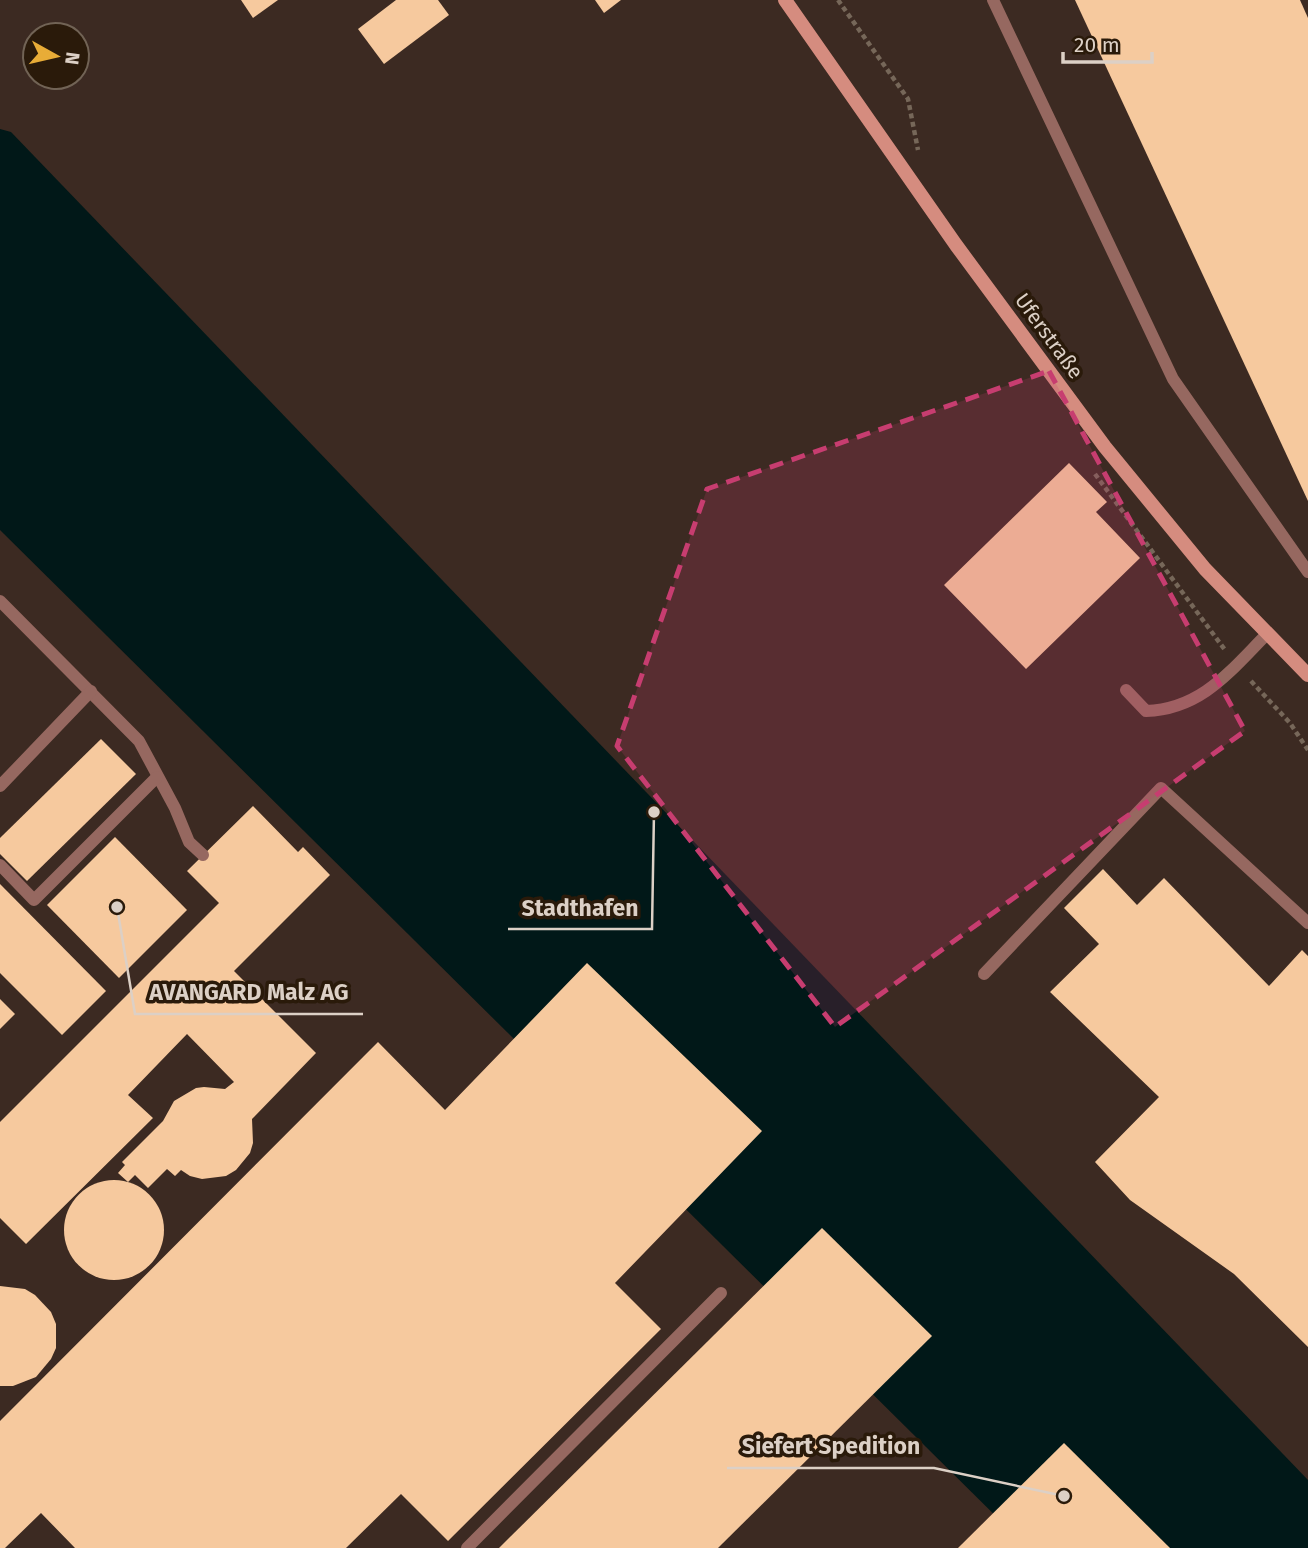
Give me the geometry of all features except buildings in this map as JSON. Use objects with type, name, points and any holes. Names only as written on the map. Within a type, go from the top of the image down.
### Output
[{"type":"main road","name":"Uferstraße","points":[[785,0],[956,245],[1105,447],[1205,569],[1308,675]]},
{"type":"lane","points":[[993,0],[1173,379],[1308,572]]},
{"type":"lane","points":[[0,601],[139,741],[175,808],[189,842],[203,855]]},
{"type":"lane","points":[[1126,690],[1146,711],[1188,703],[1218,684],[1267,634]]},
{"type":"lane","points":[[0,786],[91,691]]},
{"type":"lane","points":[[0,865],[34,900],[157,777]]},
{"type":"lane","points":[[984,974],[1161,788],[1308,923]]},
{"type":"lane","points":[[467,1548],[721,1293]]},
{"type":"path","points":[[838,0],[908,99],[919,153]]},
{"type":"highlighted area","points":[[1049,371],[1245,731],[835,1027],[617,746],[707,489]]},
{"type":"shaded area","points":[[0,0],[1308,0],[1308,1548],[0,1548]]},
{"type":"water","points":[[0,129],[11,132],[1308,1480],[1308,1548],[1028,1548],[0,530]]},
{"type":"place","name":"Stadthafen","points":[[654,812]]},
{"type":"place","name":"AVANGARD Malz AG","points":[[117,907]]},
{"type":"place","name":"Siefert Spedition","points":[[1064,1496]]}]
